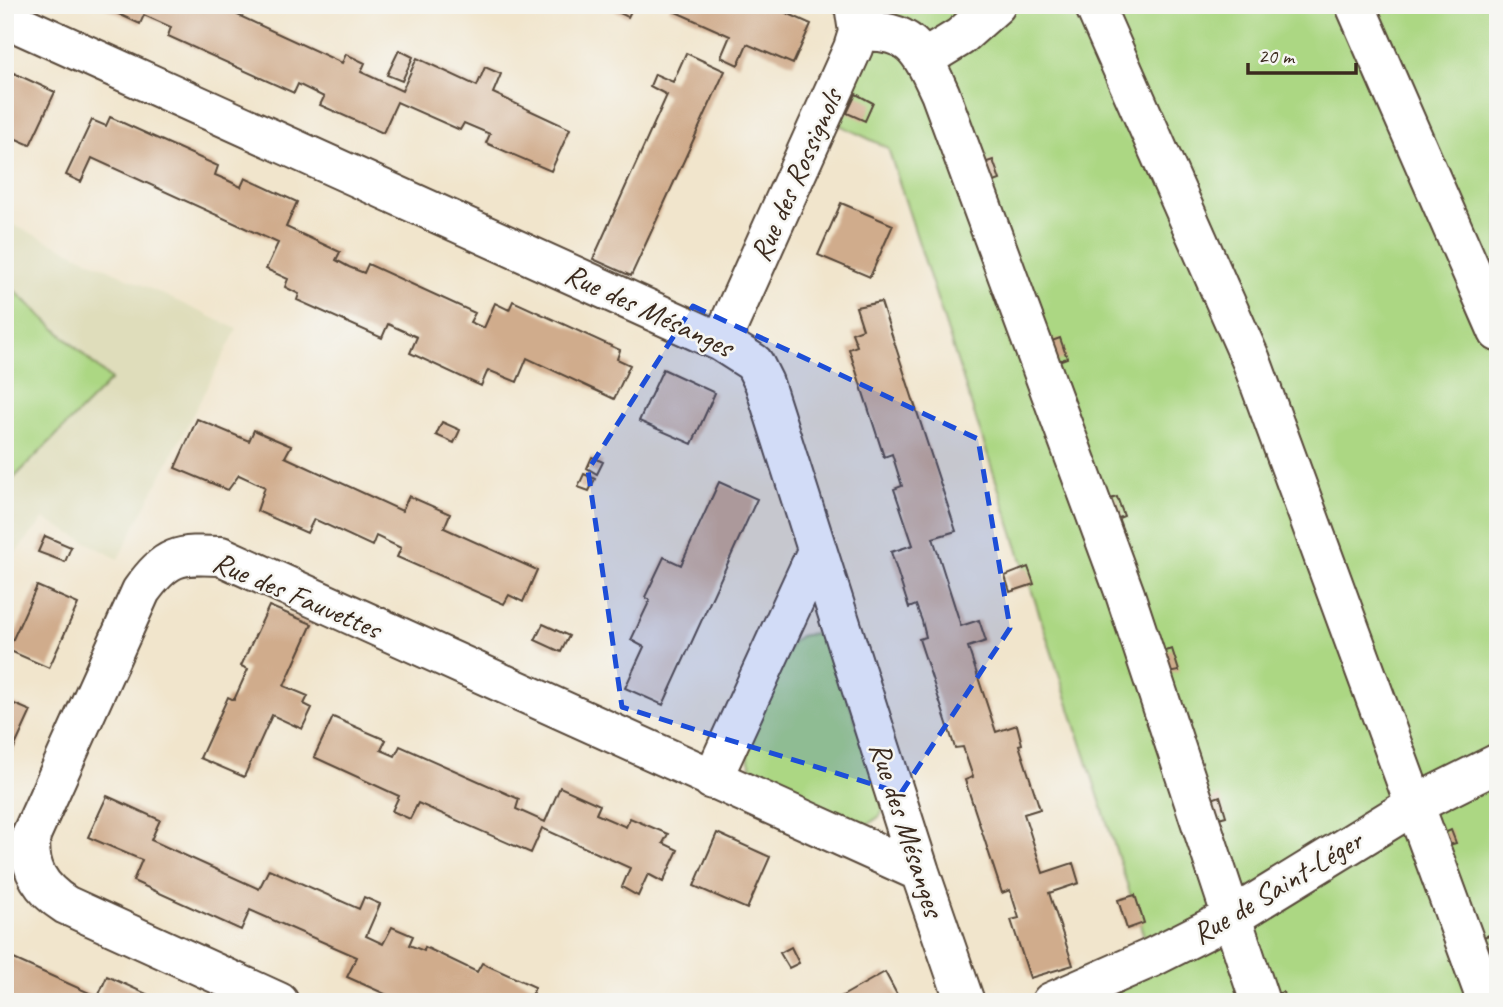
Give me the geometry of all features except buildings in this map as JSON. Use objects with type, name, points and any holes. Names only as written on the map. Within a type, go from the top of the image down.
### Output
[{"type":"street","points":[[924,59],[960,37],[996,5]]},
{"type":"street","points":[[1094,5],[1251,360],[1487,1002]]},
{"type":"street","points":[[1355,5],[1498,332]]},
{"type":"street","name":"Rue des Mésanges","points":[[5,18],[721,342],[754,363],[764,383],[920,872],[965,1002]]},
{"type":"street","points":[[856,19],[900,36],[913,44],[924,59],[945,106],[1121,581],[1260,1002]]},
{"type":"street","name":"Rue des Rossignols","points":[[721,342],[856,19]]},
{"type":"street","points":[[712,780],[817,551]]},
{"type":"street","name":"Rue des Fauvettes","points":[[279,1002],[66,905],[49,895],[31,867],[31,835],[141,591],[156,571],[184,554],[220,556],[920,872]]},
{"type":"street","name":"Rue de Saint-Léger","points":[[1051,1002],[1151,958],[1232,917],[1414,805],[1498,762]]},
{"type":"highlighted area","points":[[693,306],[978,439],[1010,628],[901,793],[622,707],[588,470]]},
{"type":"shaded area","points":[[5,221],[237,329],[118,559],[44,519],[5,565]]},
{"type":"shaded area","points":[[5,814],[19,820],[5,851]]},
{"type":"green space","points":[[862,5],[1498,5],[1498,1002],[1051,1002],[1151,958],[888,148],[823,117]]},
{"type":"green space","points":[[5,282],[111,380],[5,487]]},
{"type":"green space","points":[[817,633],[827,638],[885,805],[880,816],[864,827],[756,778],[748,759],[747,738],[792,642],[800,636]]}]
